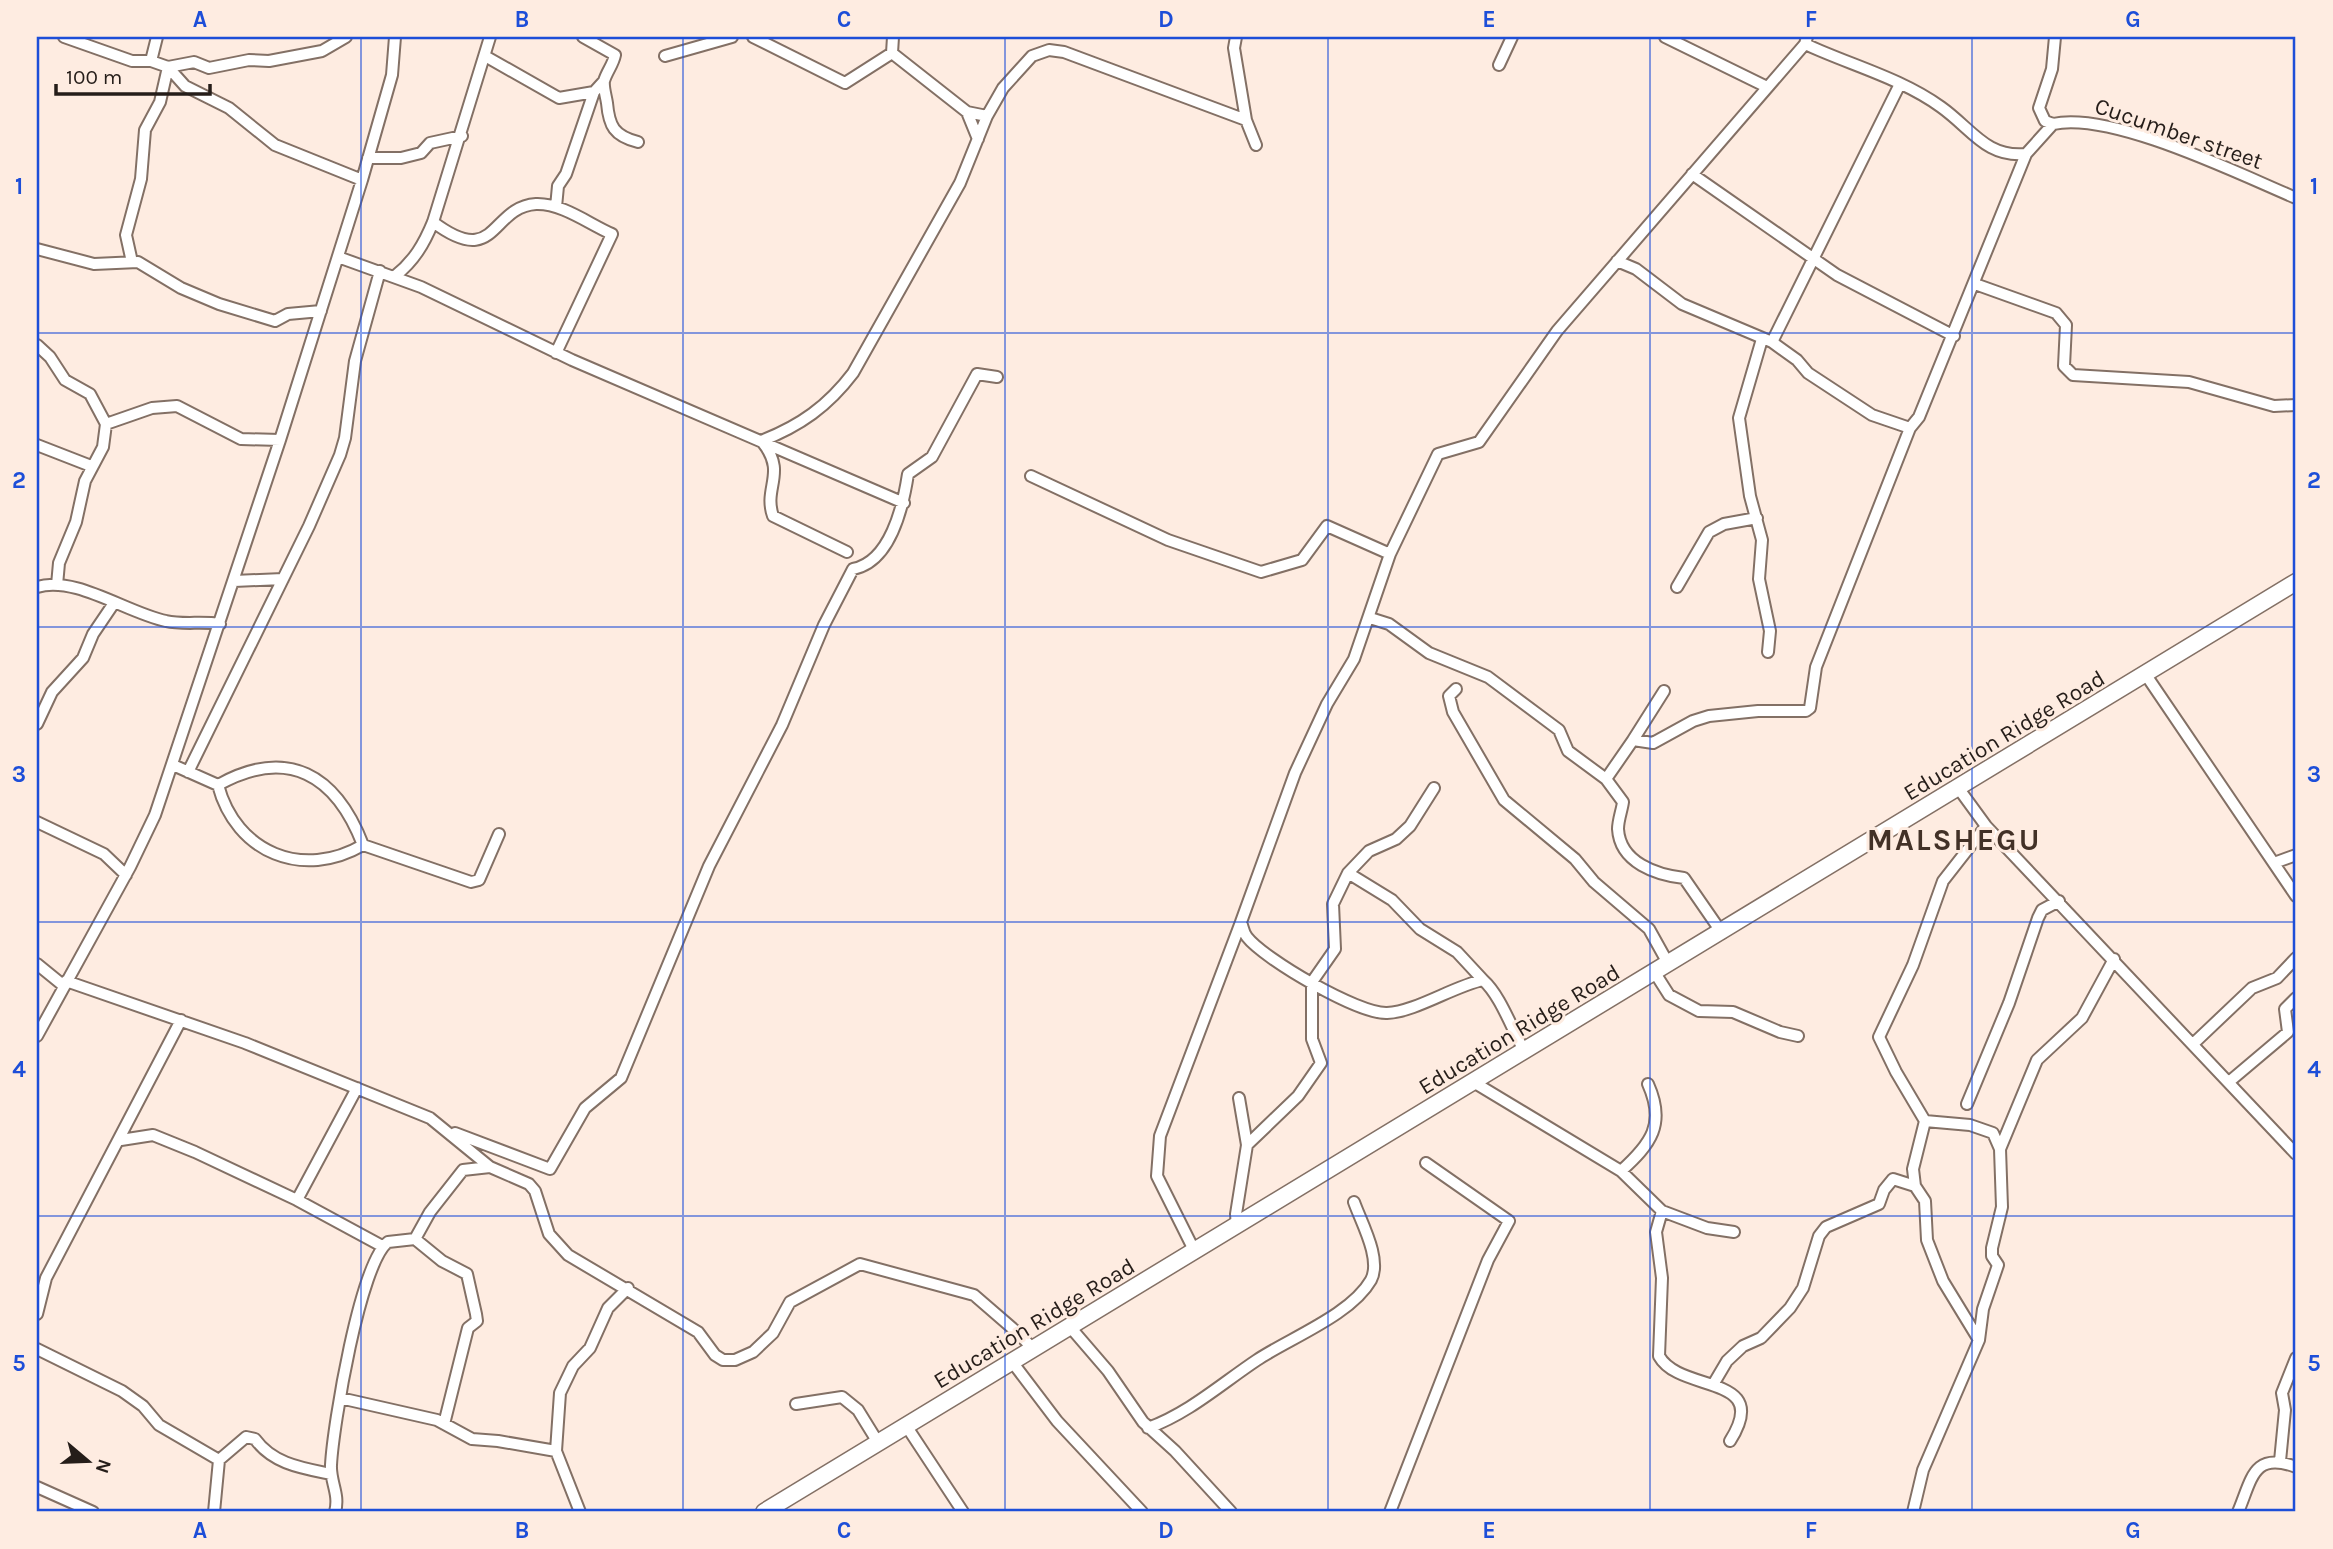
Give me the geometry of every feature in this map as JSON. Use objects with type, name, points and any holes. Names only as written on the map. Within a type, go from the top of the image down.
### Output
[{"type":"main road","name":"Education Ridge Road","points":[[764,1512],[1475,1083],[2296,582]]},
{"type":"street","points":[[64,37],[132,61],[151,61],[168,67],[185,86],[229,108],[275,145],[362,180]]},
{"type":"street","points":[[151,61],[157,37]]},
{"type":"street","points":[[168,67],[194,62],[209,68],[249,60],[270,61],[322,51],[346,37]]},
{"type":"street","points":[[37,1036],[125,875],[155,815],[173,765],[369,158],[390,84],[395,37]]},
{"type":"street","points":[[393,53],[402,37]]},
{"type":"street","points":[[395,276],[407,266],[423,245],[433,222],[462,136],[490,37]]},
{"type":"street","points":[[556,207],[558,186],[566,174],[594,92],[613,66],[615,55],[583,37]]},
{"type":"street","points":[[664,56],[732,37]]},
{"type":"street","points":[[753,37],[845,83],[892,53]]},
{"type":"street","points":[[892,53],[893,37]]},
{"type":"street","points":[[1236,37],[1234,48],[1246,120],[1256,145]]},
{"type":"street","points":[[1500,65],[1512,37]]},
{"type":"street","points":[[1664,37],[1767,87]]},
{"type":"street","points":[[1633,740],[1653,743],[1693,721],[1709,716],[1758,711],[1807,711],[1810,708],[1816,667],[1910,428],[1920,417],[2026,154],[2053,124],[2045,121],[2039,108],[2052,69],[2054,37]]},
{"type":"street","points":[[1195,1252],[1157,1176],[1160,1136],[1295,773],[1327,704],[1354,659],[1390,554],[1438,454],[1479,442],[1557,331],[1806,41],[1939,105],[1994,152],[2007,156],[2026,154]]},
{"type":"street","points":[[761,441],[788,431],[809,417],[833,399],[853,373],[960,183],[987,116],[1003,89],[1031,56],[1049,50],[1064,52],[1246,120]]},
{"type":"street","points":[[892,53],[967,112],[987,116]]},
{"type":"street","points":[[485,56],[559,98],[594,92]]},
{"type":"street","points":[[132,262],[126,235],[141,179],[145,130],[160,102],[168,67]]},
{"type":"street","points":[[604,81],[612,129],[623,138],[638,142]]},
{"type":"street","points":[[1768,652],[1767,611],[1760,595],[1762,541],[1750,496],[1739,418],[1767,341],[1815,259],[1900,84]]},
{"type":"street","points":[[967,112],[978,139]]},
{"type":"street","name":"Cucumber street","points":[[2053,124],[2081,120],[2127,133],[2296,198]]},
{"type":"street","points":[[369,158],[401,158],[421,153],[430,144],[440,144],[462,136]]},
{"type":"street","points":[[1692,174],[1871,295],[1954,336]]},
{"type":"street","points":[[433,222],[450,235],[470,242],[480,239],[519,211],[535,204],[556,207],[612,234],[556,353]]},
{"type":"street","points":[[37,248],[94,264],[132,262],[219,304],[275,321],[288,314],[321,311]]},
{"type":"street","points":[[338,257],[395,276],[556,353],[904,503]]},
{"type":"street","points":[[1618,261],[1636,269],[1682,304],[1767,341],[1872,415],[1910,428]]},
{"type":"street","points":[[188,772],[309,526],[345,438],[355,361],[380,271]]},
{"type":"street","points":[[1975,284],[2056,313],[2066,325],[2064,366],[2073,375],[2189,382],[2274,406],[2296,405]]},
{"type":"street","points":[[37,345],[51,358],[65,380],[90,394],[106,424],[103,447],[91,466],[75,523],[59,563],[57,584]]},
{"type":"street","points":[[446,1129],[550,1169],[585,1108],[621,1078],[709,866],[782,725],[824,625],[853,569],[868,566],[877,558],[904,503],[908,474],[932,457],[977,374],[997,377]]},
{"type":"street","points":[[106,424],[152,408],[177,406],[241,439],[280,440]]},
{"type":"street","points":[[761,441],[775,462],[770,507],[773,516],[847,552]]},
{"type":"street","points":[[37,444],[91,466]]},
{"type":"street","points":[[1031,476],[1168,540],[1261,572],[1303,560],[1327,526],[1390,554]]},
{"type":"street","points":[[1677,587],[1709,532],[1724,524],[1757,518]]},
{"type":"street","points":[[234,581],[283,579]]},
{"type":"street","points":[[37,587],[48,583],[57,584],[168,622],[220,624]]},
{"type":"street","points":[[37,724],[52,692],[83,658],[93,634],[114,603]]},
{"type":"street","points":[[1370,618],[1389,624],[1429,653],[1488,677],[1559,730],[1568,751],[1606,779],[1623,802],[1619,836],[1630,854],[1646,870],[1663,876],[1684,878],[1722,933]]},
{"type":"street","points":[[2146,675],[2296,896]]},
{"type":"street","points":[[1456,689],[1450,696],[1452,712],[1504,800],[1575,859],[1594,882],[1649,929],[1669,995],[1699,1011],[1733,1012],[1780,1032],[1798,1036]]},
{"type":"street","points":[[1606,779],[1664,691]]},
{"type":"street","points":[[173,765],[218,785],[238,829],[247,839],[271,850],[310,861],[327,861],[363,845],[471,882],[479,880],[499,834]]},
{"type":"street","points":[[218,785],[237,774],[262,767],[290,770],[314,779],[338,797],[353,819],[363,845]]},
{"type":"street","points":[[1247,1145],[1276,1120],[1319,1070],[1321,1063],[1314,1050],[1310,1021],[1312,982],[1335,950],[1333,904],[1348,873],[1368,851],[1396,839],[1410,826],[1434,788]]},
{"type":"street","points":[[1959,789],[1986,826],[2230,1081],[2296,1154]]},
{"type":"street","points":[[37,822],[104,854],[125,875]]},
{"type":"street","points":[[1979,1340],[1943,1281],[1932,1256],[1927,1240],[1925,1201],[1915,1186],[1913,1169],[1924,1121],[1895,1072],[1879,1037],[1913,965],[1942,881],[1986,826]]},
{"type":"street","points":[[2274,863],[2296,855]]},
{"type":"street","points":[[1348,873],[1392,900],[1420,929],[1457,952],[1491,987],[1509,1026],[1525,1052]]},
{"type":"street","points":[[1967,1104],[2009,1003],[2038,918],[2042,910],[2059,901]]},
{"type":"street","points":[[1241,922],[1244,934],[1253,944],[1312,982],[1369,1012],[1387,1013],[1483,980]]},
{"type":"street","points":[[2193,1044],[2252,988],[2277,978],[2296,958]]},
{"type":"street","points":[[2000,1149],[2037,1060],[2082,1018],[2114,959]]},
{"type":"street","points":[[37,964],[65,984],[181,1020],[430,1118],[490,1167],[529,1184],[535,1191],[557,1246],[698,1332],[715,1355],[736,1360],[766,1341],[790,1302],[860,1264],[974,1295],[1034,1350]]},
{"type":"street","points":[[2230,1081],[2288,1032],[2285,1009],[2296,998]]},
{"type":"street","points":[[37,1314],[46,1278],[121,1140],[181,1020]]},
{"type":"street","points":[[1475,1083],[1621,1171],[1662,1211],[1707,1228],[1734,1232]]},
{"type":"street","points":[[1621,1171],[1639,1154],[1654,1128],[1658,1113],[1648,1084]]},
{"type":"street","points":[[297,1200],[357,1088]]},
{"type":"street","points":[[1237,1226],[1236,1214],[1247,1145],[1239,1098]]},
{"type":"street","points":[[1913,1512],[1923,1470],[1979,1340],[1983,1309],[1998,1265],[1992,1256],[1992,1248],[2001,1207],[2000,1149],[1993,1133],[1970,1125],[1924,1121]]},
{"type":"street","points":[[121,1140],[153,1135],[212,1159],[297,1200],[383,1246]]},
{"type":"street","points":[[1390,1512],[1488,1260],[1509,1221],[1426,1163]]},
{"type":"street","points":[[415,1240],[430,1212],[463,1170],[490,1167]]},
{"type":"street","points":[[1714,1383],[1727,1361],[1743,1346],[1761,1338],[1790,1308],[1803,1289],[1819,1237],[1826,1227],[1879,1204],[1884,1190],[1894,1179],[1915,1186]]},
{"type":"street","points":[[1148,1428],[1175,1417],[1259,1359],[1352,1301],[1373,1272],[1371,1251],[1354,1202]]},
{"type":"street","points":[[1662,1211],[1656,1232],[1662,1278],[1659,1356],[1674,1372],[1714,1383],[1728,1391],[1742,1408],[1738,1429],[1730,1441]]},
{"type":"street","points":[[335,1512],[338,1494],[331,1474],[340,1398],[355,1326],[383,1246],[388,1242],[415,1240],[442,1261],[467,1274],[477,1321],[468,1328],[444,1424]]},
{"type":"street","points":[[580,1512],[556,1451],[560,1394],[573,1366],[588,1352],[607,1308],[628,1289]]},
{"type":"street","points":[[1071,1328],[1108,1371],[1148,1428],[1175,1451],[1231,1512]]},
{"type":"street","points":[[37,1349],[122,1391],[143,1406],[159,1425],[219,1460]]},
{"type":"street","points":[[2280,1461],[2285,1410],[2282,1393],[2296,1357]]},
{"type":"street","points":[[1013,1363],[1057,1421],[1142,1512]]},
{"type":"street","points":[[796,1404],[842,1397],[859,1410],[879,1444]]},
{"type":"street","points":[[340,1398],[444,1424],[472,1439],[556,1451]]},
{"type":"street","points":[[907,1427],[963,1512]]},
{"type":"street","points":[[214,1512],[219,1460],[246,1437],[255,1438],[260,1446],[290,1466],[331,1474]]},
{"type":"street","points":[[2238,1512],[2256,1470],[2268,1461],[2280,1461],[2296,1466]]},
{"type":"street","points":[[37,1487],[93,1512]]},
{"type":"street","points":[[64,1512],[66,1500]]},
{"type":"district","name":"MALSHEGU","points":[[1954,840]]}]
